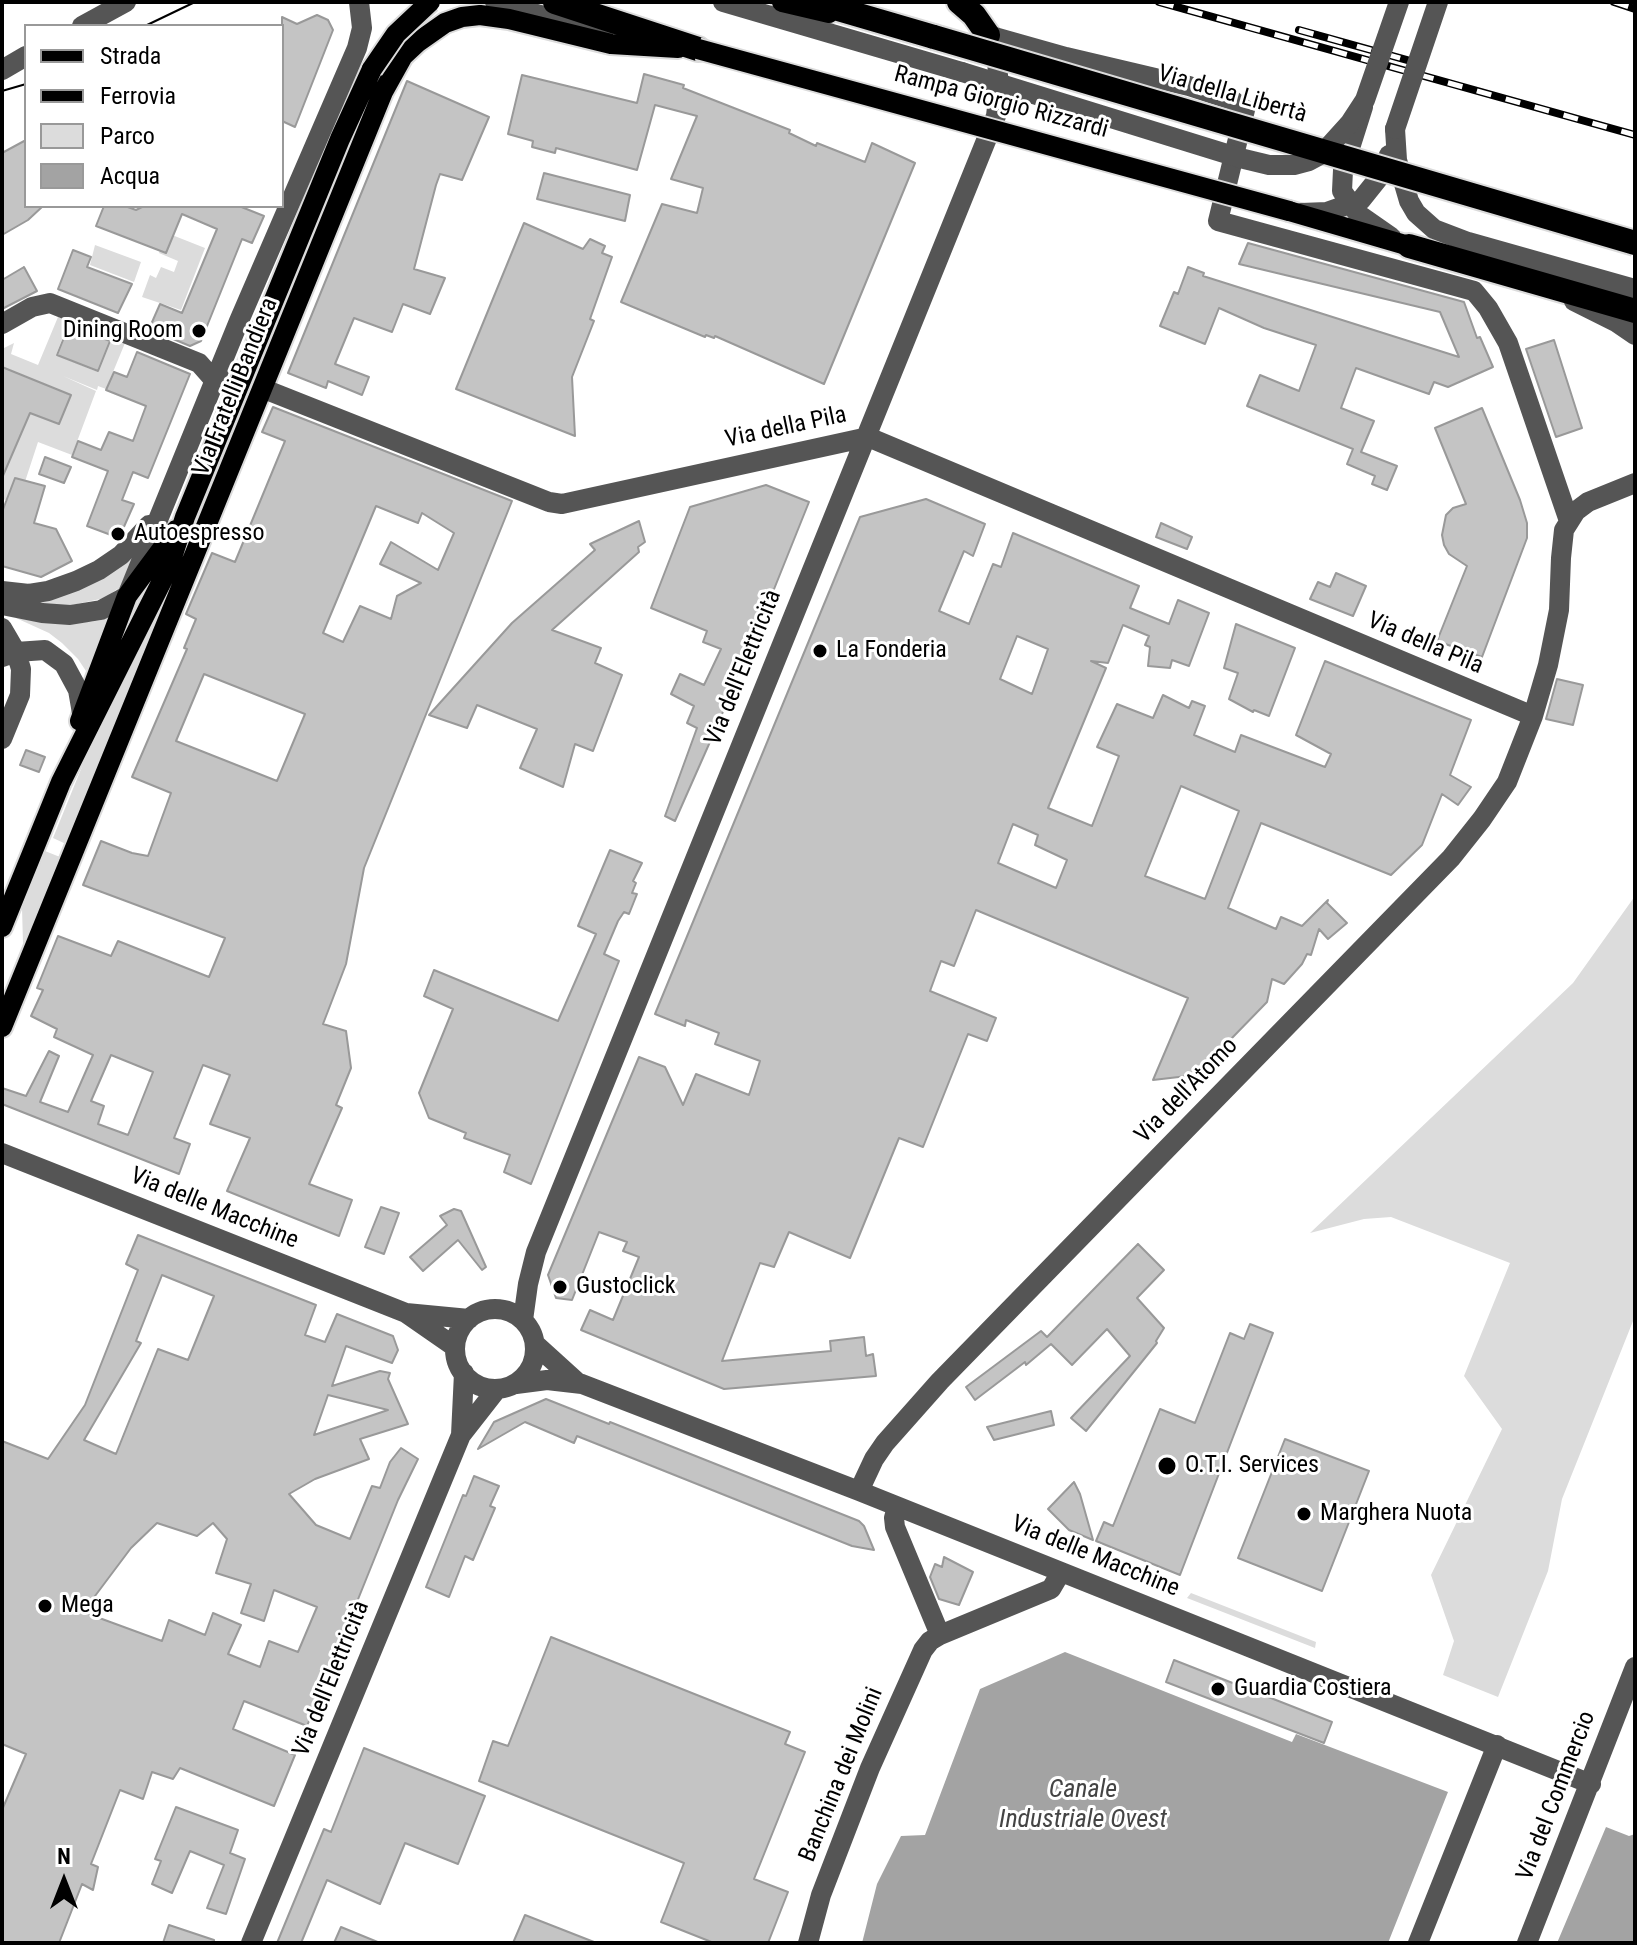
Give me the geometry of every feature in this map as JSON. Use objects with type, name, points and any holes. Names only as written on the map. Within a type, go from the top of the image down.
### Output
[{"type":"highway","points":[[555,2],[698,49]]},
{"type":"highway","name":"Via della Libertà","points":[[814,2],[1635,243]]},
{"type":"highway","points":[[959,2],[974,15],[988,35]]},
{"type":"highway","name":"Rampa Giorgio Rizzardi","points":[[1409,246],[1635,311]]},
{"type":"main road","name":"Via Fratelli Bandiera","points":[[2,927],[61,782],[169,567],[185,517],[340,139],[372,69],[396,34],[430,2]]},
{"type":"main road","points":[[782,2],[934,37]]},
{"type":"main road","name":"Via Fratelli Bandiera","points":[[2,1027],[383,92],[403,56],[445,23],[480,15],[611,44],[698,49]]},
{"type":"main road","name":"Rampa Giorgio Rizzardi","points":[[698,49],[1409,246]]},
{"type":"main road","name":"Via Fratelli Bandiera","points":[[61,782],[82,713],[127,596],[185,517]]},
{"type":"street","points":[[86,24],[126,2]]},
{"type":"street","points":[[359,2],[361,35],[373,34],[385,38],[403,56]]},
{"type":"street","points":[[495,2],[622,37],[698,49]]},
{"type":"street","points":[[723,2],[962,72],[1227,155],[1278,166],[1303,164],[1322,154],[1345,131],[1365,100]]},
{"type":"street","points":[[772,2],[962,72]]},
{"type":"street","points":[[1399,2],[1341,178],[1342,191],[1350,206],[1367,195],[1387,163],[1395,129],[1438,2]]},
{"type":"street","name":"Via Fratelli Bandiera","points":[[127,596],[214,380],[361,35]]},
{"type":"street","points":[[988,35],[1189,86],[1232,100],[1245,110],[1218,221],[1474,291],[1488,308],[1508,343],[1569,521]]},
{"type":"street","name":"Via dell'Elettricità","points":[[523,1320],[536,1252],[996,116],[999,89],[997,60],[988,35]]},
{"type":"street","points":[[2,70],[24,57]]},
{"type":"street","points":[[1395,129],[1397,160],[1409,201],[1416,213],[1434,229],[1468,242],[1635,289]]},
{"type":"street","name":"Rampa Giorgio Rizzardi","points":[[1289,211],[1327,212],[1350,206],[1381,232],[1409,246]]},
{"type":"street","points":[[1549,288],[1635,335]]},
{"type":"street","points":[[2,324],[32,307],[50,303],[199,363],[214,380]]},
{"type":"street","name":"Via della Pila","points":[[264,389],[549,502],[562,504],[868,437],[1533,716]]},
{"type":"street","points":[[1533,716],[1556,632],[1562,542],[1569,521],[1588,502],[1635,483]]},
{"type":"street","points":[[2,591],[29,594],[48,591],[99,570],[121,555],[160,512]]},
{"type":"street","points":[[2,605],[70,615],[101,610],[127,596]]},
{"type":"street","points":[[2,628],[9,654],[21,669],[20,695],[2,739]]},
{"type":"street","points":[[9,654],[45,650],[64,664],[78,690],[82,713]]},
{"type":"street","name":"Via dell'Atomo","points":[[859,1491],[885,1443],[940,1381],[1451,858],[1507,782],[1533,716]]},
{"type":"street","name":"Via delle Macchine","points":[[2,1153],[406,1313],[455,1347]]},
{"type":"street","points":[[498,1309],[510,1311],[523,1320],[533,1333],[535,1344],[533,1365],[526,1376],[506,1386],[480,1386],[464,1373],[456,1359],[455,1347],[457,1335],[469,1319],[485,1310],[498,1309]]},
{"type":"street","name":"Via delle Macchine","points":[[406,1313],[469,1319]]},
{"type":"street","name":"Via delle Macchine","points":[[535,1344],[578,1383]]},
{"type":"street","name":"Via dell'Elettricità","points":[[251,1943],[461,1435],[464,1373]]},
{"type":"street","name":"Via delle Macchine","points":[[506,1386],[547,1380],[578,1383],[859,1491],[1591,1784]]},
{"type":"street","name":"Via dell'Elettricità","points":[[461,1435],[506,1386]]},
{"type":"street","points":[[897,1507],[895,1527],[940,1635]]},
{"type":"street","name":"Banchina dei Molini","points":[[808,1943],[821,1895],[870,1768],[923,1650],[940,1635],[1051,1589],[1061,1572]]},
{"type":"street","name":"Via del Commercio","points":[[1527,1943],[1635,1667]]},
{"type":"street","points":[[1418,1943],[1497,1745]]},
{"type":"green space","points":[[167,233],[205,248],[181,310],[142,297],[150,275],[156,278],[161,267],[174,272],[178,261],[159,253]]},
{"type":"green space","points":[[95,245],[141,262],[134,282],[90,265]]},
{"type":"green space","points":[[58,317],[69,321],[56,355],[98,372],[110,337],[125,343],[106,389],[98,386],[97,390],[63,376],[96,391],[72,455],[38,442],[18,503],[2,499],[2,458],[10,461],[30,413],[59,424],[71,395],[2,367],[2,349],[14,343],[11,354],[38,365]]},
{"type":"green space","points":[[130,558],[132,560],[120,587],[105,598],[72,605],[47,605],[20,598]]},
{"type":"green space","points":[[178,565],[66,844],[53,838],[101,720]]},
{"type":"green space","points":[[16,618],[90,622],[107,619],[86,671],[78,659],[49,633]]},
{"type":"green space","points":[[45,851],[60,857],[23,944],[22,908]]},
{"type":"green space","points":[[1635,896],[1635,1316],[1562,1499],[1548,1571],[1498,1697],[1443,1675],[1454,1641],[1431,1575],[1502,1429],[1464,1376],[1510,1263],[1391,1217],[1364,1219],[1310,1233],[1573,983]]},
{"type":"green space","points":[[1191,1593],[1316,1642],[1315,1648],[1187,1598]]},
{"type":"water","name":"Canale Industriale Ovest","points":[[1065,1652],[1292,1742],[1296,1734],[1448,1792],[1388,1943],[862,1943],[877,1884],[901,1836],[925,1835],[980,1689]]},
{"type":"water","points":[[1606,1827],[1629,1836],[1635,1834],[1635,1943],[1557,1943]]},
{"type":"building","points":[[317,15],[328,20],[333,30],[295,127],[284,122],[282,17],[297,24]]},
{"type":"building","points":[[644,74],[684,85],[683,88],[790,130],[789,133],[816,146],[817,143],[865,162],[872,143],[915,163],[824,384],[715,336],[705,337],[621,302],[662,204],[697,213],[703,188],[671,179],[697,116],[655,105],[637,170],[556,148],[555,153],[532,147],[533,141],[508,134],[522,75],[637,103]]},
{"type":"building","points":[[407,81],[489,117],[462,180],[440,174],[436,185],[414,269],[445,278],[430,314],[403,304],[392,332],[354,318],[335,364],[369,377],[362,395],[328,381],[326,388],[288,373]]},
{"type":"building","points":[[24,141],[24,208],[41,208],[28,220],[2,235],[2,153]]},
{"type":"building","points":[[544,173],[630,195],[625,221],[537,199]]},
{"type":"building","points":[[103,208],[244,208],[264,216],[252,243],[242,239],[201,341],[190,346],[149,329],[160,304],[182,313],[217,229],[182,214],[166,253],[96,226]]},
{"type":"building","points":[[524,223],[583,249],[590,239],[605,246],[602,253],[612,257],[590,319],[594,321],[572,377],[575,436],[456,389]]},
{"type":"building","points":[[1248,243],[1464,302],[1477,338],[1480,337],[1493,367],[1448,387],[1434,382],[1429,394],[1356,368],[1341,408],[1374,421],[1361,452],[1397,466],[1387,490],[1372,484],[1375,476],[1347,464],[1353,449],[1247,406],[1260,375],[1299,391],[1316,345],[1264,328],[1219,308],[1205,344],[1160,326],[1174,292],[1178,294],[1188,267],[1204,273],[1203,276],[1459,357],[1440,312],[1239,264]]},
{"type":"building","points":[[73,250],[91,257],[87,267],[132,284],[118,313],[58,289]]},
{"type":"building","points":[[24,267],[37,291],[2,309],[2,280]]},
{"type":"building","points":[[69,325],[110,341],[98,371],[57,355]]},
{"type":"building","points":[[1554,340],[1582,428],[1556,437],[1526,349]]},
{"type":"building","points":[[137,352],[190,374],[148,478],[133,472],[122,500],[134,504],[119,538],[87,526],[108,471],[72,457],[78,441],[101,450],[109,432],[133,441],[146,406],[106,390],[114,372],[127,377]]},
{"type":"building","points":[[2,367],[71,395],[59,424],[30,413],[2,478]]},
{"type":"building","points":[[273,407],[512,501],[364,868],[346,964],[323,1024],[346,1031],[351,1068],[336,1105],[342,1108],[309,1184],[352,1200],[339,1236],[227,1191],[250,1138],[210,1124],[230,1075],[203,1065],[174,1138],[190,1144],[179,1174],[2,1104],[2,1088],[26,1096],[49,1051],[59,1056],[40,1102],[68,1112],[93,1055],[54,1037],[57,1029],[31,1016],[43,990],[37,988],[58,936],[111,956],[118,941],[209,977],[225,938],[83,885],[101,841],[148,856],[171,793],[132,777],[187,649],[184,648],[196,619],[186,614],[212,553],[235,562],[285,441],[262,432]],"holes":[[[376,506],[418,523],[422,513],[454,533],[438,570],[391,542],[380,564],[421,583],[397,596],[391,619],[360,606],[343,642],[323,633]],[[204,674],[305,714],[277,781],[176,741]],[[111,1055],[153,1072],[128,1135],[98,1124],[104,1106],[91,1101]]]},
{"type":"building","points":[[1482,408],[1520,500],[1527,523],[1527,538],[1482,657],[1437,641],[1467,566],[1449,554],[1444,545],[1442,535],[1446,515],[1453,508],[1466,504],[1435,428]]},
{"type":"building","points":[[45,457],[71,467],[64,483],[39,474]]},
{"type":"building","points":[[15,478],[45,486],[34,523],[56,529],[72,561],[41,577],[2,566],[2,512]]},
{"type":"building","points":[[766,485],[809,502],[746,659],[743,658],[721,717],[675,821],[665,816],[697,728],[687,723],[694,706],[671,694],[680,674],[704,685],[721,649],[703,642],[707,631],[651,608],[690,507]]},
{"type":"building","points":[[926,499],[985,524],[973,556],[964,551],[939,611],[969,624],[993,564],[1001,567],[1013,533],[1139,586],[1130,608],[1169,624],[1178,600],[1209,613],[1189,666],[1172,660],[1170,668],[1148,666],[1150,647],[1145,645],[1149,636],[1123,625],[1108,663],[1091,661],[1106,668],[1048,808],[1092,826],[1119,756],[1097,747],[1117,704],[1153,718],[1163,695],[1189,708],[1192,701],[1205,706],[1194,735],[1235,752],[1241,735],[1325,767],[1331,754],[1296,735],[1325,661],[1471,720],[1450,775],[1471,787],[1458,805],[1442,794],[1422,845],[1391,875],[1261,823],[1228,908],[1276,929],[1281,917],[1302,926],[1328,900],[1327,903],[1347,923],[1328,939],[1319,929],[1311,955],[1307,954],[1284,984],[1272,979],[1267,1002],[1196,1075],[1153,1080],[1188,998],[976,910],[954,966],[941,961],[930,991],[996,1018],[987,1041],[968,1034],[923,1147],[899,1138],[850,1258],[789,1232],[774,1267],[760,1263],[722,1361],[831,1351],[830,1341],[864,1337],[866,1356],[873,1354],[876,1376],[724,1389],[581,1330],[590,1310],[613,1320],[639,1257],[623,1251],[627,1242],[599,1232],[572,1300],[556,1298],[548,1275],[639,1057],[665,1067],[683,1105],[696,1074],[749,1095],[760,1061],[715,1044],[719,1033],[686,1020],[685,1026],[655,1014],[860,517]],"holes":[[[1017,636],[1048,649],[1032,694],[1000,679]],[[1181,786],[1239,811],[1205,899],[1145,876]],[[1013,824],[1038,835],[1035,845],[1067,860],[1056,888],[998,863]]]},
{"type":"building","points":[[639,521],[645,542],[638,547],[639,552],[552,630],[601,648],[595,663],[622,675],[593,751],[575,744],[563,787],[520,768],[537,729],[477,705],[467,728],[429,715],[512,623],[595,550],[590,544]]},
{"type":"building","points":[[1161,523],[1192,537],[1187,549],[1156,537]]},
{"type":"building","points":[[1336,573],[1366,586],[1353,616],[1310,599],[1318,582],[1330,587]]},
{"type":"building","points":[[1236,624],[1295,648],[1269,716],[1253,712],[1229,699],[1238,673],[1224,668]]},
{"type":"building","points":[[1557,679],[1583,685],[1573,725],[1546,719]]},
{"type":"building","points":[[26,750],[45,757],[39,772],[20,765]]},
{"type":"building","points":[[610,850],[642,863],[633,881],[636,883],[632,893],[637,894],[629,914],[624,912],[618,921],[604,954],[619,961],[531,1184],[504,1172],[510,1155],[464,1138],[466,1133],[429,1118],[419,1093],[453,1009],[424,996],[434,970],[558,1021],[596,934],[578,926]]},
{"type":"building","points":[[381,1207],[399,1213],[384,1254],[365,1247]]},
{"type":"building","points":[[454,1209],[461,1211],[486,1267],[482,1270],[458,1240],[423,1271],[410,1257],[447,1225],[440,1216]]},
{"type":"building","points":[[138,1235],[316,1305],[305,1335],[325,1342],[337,1314],[393,1336],[398,1350],[392,1363],[346,1346],[332,1386],[380,1371],[390,1373],[388,1379],[408,1424],[360,1439],[369,1459],[315,1479],[289,1494],[316,1525],[350,1539],[372,1486],[380,1488],[390,1462],[401,1448],[418,1459],[398,1500],[307,1726],[244,1701],[233,1729],[295,1755],[274,1806],[180,1768],[173,1779],[152,1772],[143,1799],[120,1790],[91,1864],[98,1867],[93,1890],[82,1884],[59,1943],[2,1943],[2,1810],[26,1754],[2,1744],[2,1441],[48,1459],[85,1405],[138,1270],[126,1264]],"holes":[[[162,1275],[214,1296],[188,1360],[158,1349],[116,1454],[84,1440],[141,1343],[136,1341]],[[328,1395],[388,1410],[314,1435]],[[157,1523],[197,1536],[213,1523],[227,1539],[216,1573],[251,1584],[241,1613],[264,1621],[274,1590],[317,1607],[298,1652],[269,1641],[260,1667],[228,1654],[241,1625],[213,1613],[205,1635],[169,1620],[162,1641],[83,1612],[131,1548]]]},
{"type":"building","points":[[1138,1244],[1164,1270],[1137,1298],[1164,1328],[1157,1343],[1086,1431],[1071,1418],[1130,1356],[1107,1329],[1072,1365],[1051,1344],[975,1400],[966,1387],[1041,1331],[1047,1337]]},
{"type":"building","points":[[1250,1324],[1273,1333],[1180,1575],[1096,1541],[1104,1522],[1113,1526],[1160,1409],[1195,1423],[1230,1333],[1244,1339]]},
{"type":"building","points":[[546,1399],[859,1521],[874,1550],[852,1546],[577,1436],[574,1443],[525,1422],[478,1449],[494,1422]]},
{"type":"building","points":[[1051,1411],[1054,1425],[994,1440],[987,1427]]},
{"type":"building","name":"Marghera Nuota","points":[[1285,1439],[1369,1471],[1322,1591],[1238,1558]]},
{"type":"building","points":[[474,1476],[499,1486],[490,1506],[495,1508],[473,1560],[465,1556],[449,1597],[426,1587],[463,1495],[466,1496]]},
{"type":"building","points":[[1074,1482],[1093,1540],[1069,1530],[1048,1509]]},
{"type":"building","points":[[944,1557],[973,1572],[959,1605],[939,1599],[930,1577],[935,1564],[942,1567]]},
{"type":"building","points":[[551,1637],[790,1732],[785,1744],[805,1752],[754,1879],[788,1892],[768,1943],[714,1943],[661,1922],[684,1863],[479,1781],[493,1741],[508,1746]]},
{"type":"building","points":[[1174,1660],[1332,1722],[1324,1743],[1166,1682]]},
{"type":"building","points":[[364,1748],[485,1796],[458,1864],[405,1843],[380,1904],[327,1880],[301,1943],[277,1943],[324,1829],[331,1832]]},
{"type":"building","points":[[176,1807],[238,1830],[230,1853],[245,1859],[226,1914],[207,1908],[224,1865],[190,1851],[172,1893],[152,1884],[161,1861],[155,1859]]},
{"type":"building","points":[[525,1915],[594,1942],[513,1943]]},
{"type":"building","points":[[169,1925],[214,1940],[214,1943],[163,1943]]},
{"type":"building","points":[[341,1927],[380,1943],[334,1943]]},
{"type":"tram line","points":[[149,24],[195,2]]},
{"type":"tram line","points":[[2,91],[24,85]]},
{"type":"railway","points":[[1159,2],[1635,135]]},
{"type":"railway","points":[[1614,2],[1635,9]]},
{"type":"railway","points":[[1299,30],[1407,60]]},
{"type":"place","name":"Dining Room","points":[[199,331]]},
{"type":"place","name":"Autoespresso","points":[[118,534]]},
{"type":"place","name":"La Fonderia","points":[[820,651]]},
{"type":"place","name":"Gustoclick","points":[[560,1287]]},
{"type":"place","name":"O.T.I. Services","points":[[1167,1466]]},
{"type":"place","name":"Marghera Nuota","points":[[1304,1514]]},
{"type":"place","name":"Mega","points":[[45,1606]]},
{"type":"place","name":"Guardia Costiera","points":[[1218,1689]]}]
